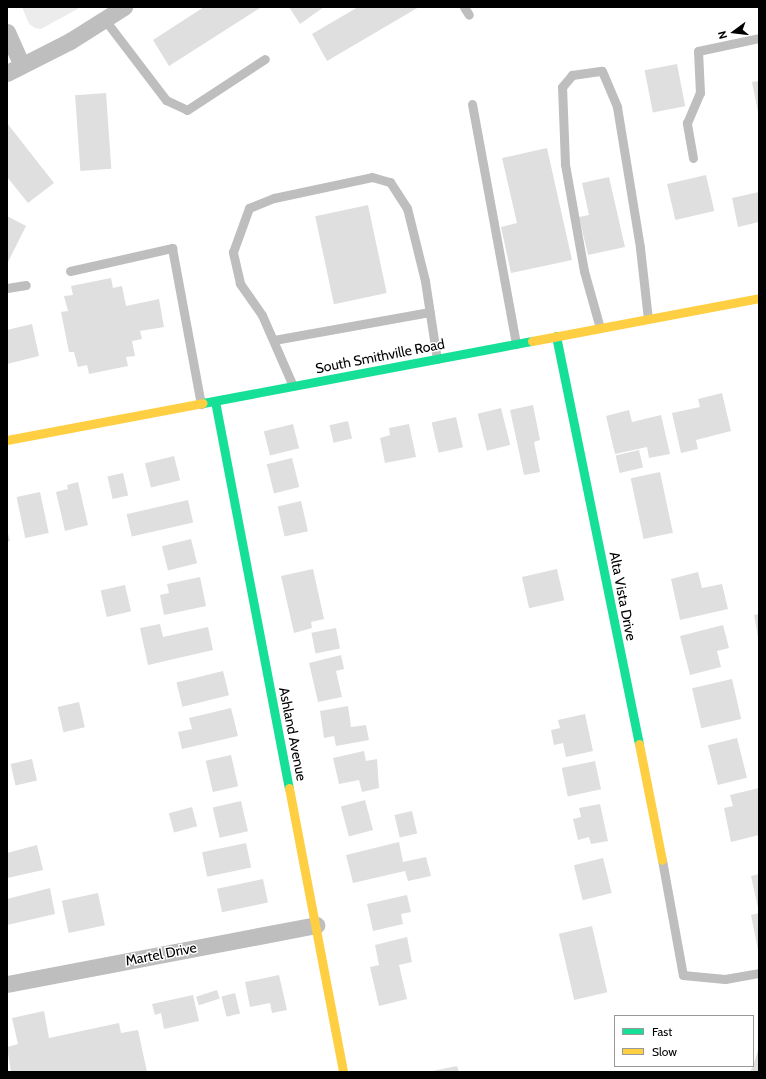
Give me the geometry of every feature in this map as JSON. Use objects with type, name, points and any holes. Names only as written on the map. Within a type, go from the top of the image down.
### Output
[{"type":"street","points":[[7,32],[14,69],[105,20],[124,7]]},
{"type":"street","name":"South Smithville Road","points":[[7,440],[215,402],[759,298]]},
{"type":"street","name":"Alta Vista Drive","points":[[556,336],[662,860]]},
{"type":"street","name":"Ashland Avenue","points":[[215,402],[343,1072]]},
{"type":"street","name":"Martel Drive","points":[[7,984],[316,925]]},
{"type":"lane","points":[[105,20],[166,100],[187,110],[265,59]]},
{"type":"lane","points":[[693,158],[687,123],[700,93],[698,51],[759,38]]},
{"type":"lane","points":[[600,328],[582,259],[565,164],[562,87],[572,75],[602,71],[617,107],[640,248],[648,319]]},
{"type":"lane","points":[[472,104],[516,344]]},
{"type":"lane","points":[[293,386],[262,315],[240,283],[233,252],[249,208],[274,198],[372,177],[390,182],[407,208],[430,312],[437,359]]},
{"type":"lane","points":[[70,271],[172,248],[200,404]]},
{"type":"lane","points":[[7,288],[26,284]]},
{"type":"lane","points":[[274,340],[430,312]]},
{"type":"lane","points":[[662,860],[683,975],[725,979],[759,973]]},
{"type":"shaded area","points":[[22,7],[81,7],[41,29],[35,28],[29,24]]},
{"type":"building","points":[[204,7],[260,8],[169,66],[153,40]]},
{"type":"building","points":[[289,7],[324,7],[300,24]]},
{"type":"building","points":[[358,7],[419,7],[327,61],[312,34]]},
{"type":"building","points":[[677,64],[685,106],[653,113],[645,70]]},
{"type":"building","points":[[759,81],[759,112],[758,112],[752,82]]},
{"type":"building","points":[[106,93],[111,169],[80,171],[75,95]]},
{"type":"building","points":[[7,123],[54,183],[28,203],[7,177]]},
{"type":"building","points":[[547,148],[572,260],[511,273],[501,227],[517,223],[502,158]]},
{"type":"building","points":[[706,175],[714,211],[675,220],[667,184]]},
{"type":"building","points":[[609,177],[625,247],[588,255],[579,217],[589,215],[582,183]]},
{"type":"building","points":[[759,192],[759,222],[738,227],[732,198]]},
{"type":"building","points":[[368,205],[387,293],[334,304],[315,216]]},
{"type":"building","points":[[7,216],[26,226],[7,264]]},
{"type":"building","points":[[111,278],[113,288],[122,286],[126,306],[159,299],[164,327],[140,331],[142,339],[132,341],[135,356],[126,357],[128,366],[89,374],[87,365],[78,367],[74,352],[69,352],[61,312],[68,311],[64,296],[73,295],[71,286]]},
{"type":"building","points":[[32,324],[39,356],[7,364],[7,330]]},
{"type":"building","points":[[722,393],[731,431],[696,440],[698,449],[681,453],[672,413],[700,407],[698,399]]},
{"type":"building","points":[[533,405],[540,440],[534,442],[540,472],[524,475],[510,410]]},
{"type":"building","points":[[501,408],[510,445],[487,451],[478,414]]},
{"type":"building","points":[[629,410],[632,422],[661,415],[670,454],[649,458],[647,447],[615,454],[606,416]]},
{"type":"building","points":[[456,417],[463,447],[439,453],[432,423]]},
{"type":"building","points":[[348,421],[352,439],[334,443],[329,425]]},
{"type":"building","points":[[293,424],[299,448],[270,456],[264,431]]},
{"type":"building","points":[[409,424],[416,457],[385,463],[380,438],[390,435],[389,428]]},
{"type":"building","points":[[639,450],[643,468],[620,473],[616,455]]},
{"type":"building","points":[[174,456],[180,480],[151,488],[145,463]]},
{"type":"building","points":[[292,458],[299,487],[274,493],[267,464]]},
{"type":"building","points":[[660,472],[673,533],[644,539],[631,478]]},
{"type":"building","points":[[123,473],[128,495],[113,499],[107,477]]},
{"type":"building","points":[[78,482],[88,525],[65,531],[56,492],[68,489],[67,485]]},
{"type":"building","points":[[40,492],[49,533],[25,538],[17,497]]},
{"type":"building","points":[[188,500],[193,522],[132,537],[127,514]]},
{"type":"building","points":[[301,501],[308,531],[285,537],[278,506]]},
{"type":"building","points":[[7,530],[10,541],[7,542]]},
{"type":"building","points":[[191,539],[197,563],[168,571],[162,546]]},
{"type":"building","points":[[313,569],[324,619],[311,622],[312,628],[294,633],[281,576]]},
{"type":"building","points":[[557,569],[564,600],[529,608],[522,577]]},
{"type":"building","points":[[698,572],[702,588],[722,584],[728,609],[680,620],[671,579]]},
{"type":"building","points":[[200,577],[206,606],[164,615],[160,595],[169,593],[167,584]]},
{"type":"building","points":[[125,585],[131,611],[107,617],[101,591]]},
{"type":"building","points":[[759,614],[759,637],[758,637],[754,615]]},
{"type":"building","points":[[160,624],[163,637],[208,627],[213,650],[148,665],[140,628]]},
{"type":"building","points":[[723,625],[729,648],[717,651],[721,667],[690,675],[680,636]]},
{"type":"building","points":[[336,628],[340,649],[315,653],[311,633]]},
{"type":"building","points":[[341,655],[344,669],[336,671],[342,697],[318,702],[309,663]]},
{"type":"building","points":[[223,671],[229,695],[182,707],[176,683]]},
{"type":"building","points":[[732,679],[741,719],[701,728],[692,688]]},
{"type":"building","points":[[79,702],[85,727],[63,732],[58,707]]},
{"type":"building","points":[[348,706],[351,727],[366,725],[369,740],[336,746],[334,736],[324,738],[320,711]]},
{"type":"building","points":[[231,708],[238,736],[182,749],[178,732],[192,729],[189,718]]},
{"type":"building","points":[[585,714],[593,751],[566,757],[563,743],[554,745],[551,730],[560,728],[558,720]]},
{"type":"building","points":[[737,738],[747,778],[718,785],[708,745]]},
{"type":"building","points":[[364,751],[366,761],[377,759],[379,788],[362,792],[359,780],[339,784],[333,758]]},
{"type":"building","points":[[231,755],[238,786],[213,792],[206,761]]},
{"type":"building","points":[[32,759],[37,780],[16,785],[11,764]]},
{"type":"building","points":[[595,761],[601,789],[568,796],[562,768]]},
{"type":"building","points":[[759,788],[759,835],[731,842],[724,808],[733,806],[730,795]]},
{"type":"building","points":[[365,800],[373,830],[349,836],[341,806]]},
{"type":"building","points":[[241,801],[248,831],[220,838],[213,808]]},
{"type":"building","points":[[600,804],[608,841],[591,844],[589,837],[578,840],[573,819],[581,817],[579,808]]},
{"type":"building","points":[[192,807],[197,826],[174,833],[169,813]]},
{"type":"building","points":[[412,811],[417,833],[400,837],[394,815]]},
{"type":"building","points":[[399,842],[403,862],[426,857],[431,876],[408,881],[405,871],[353,883],[346,855]]},
{"type":"building","points":[[246,843],[251,867],[207,877],[202,852]]},
{"type":"building","points":[[37,845],[43,870],[7,878],[7,853]]},
{"type":"building","points":[[603,858],[612,893],[583,900],[574,865]]},
{"type":"building","points":[[759,874],[759,908],[758,908],[751,876]]},
{"type":"building","points":[[263,879],[268,902],[222,912],[217,889]]},
{"type":"building","points":[[50,888],[55,914],[7,925],[7,899]]},
{"type":"building","points":[[98,893],[105,925],[69,933],[62,901]]},
{"type":"building","points":[[407,895],[411,912],[401,914],[403,924],[373,931],[367,904]]},
{"type":"building","points":[[759,913],[759,950],[758,950],[751,915]]},
{"type":"building","points":[[592,926],[607,992],[574,1000],[559,934]]},
{"type":"building","points":[[407,937],[412,962],[399,965],[407,999],[379,1006],[370,967],[379,965],[375,945]]},
{"type":"building","points":[[279,975],[287,1010],[272,1013],[270,1003],[250,1007],[245,982]]},
{"type":"building","points":[[217,990],[220,999],[199,1005],[196,997]]},
{"type":"building","points":[[235,993],[240,1013],[226,1017],[221,996]]},
{"type":"building","points":[[193,995],[199,1021],[164,1029],[161,1013],[155,1015],[152,1004]]},
{"type":"building","points":[[44,1011],[49,1038],[119,1023],[121,1033],[138,1030],[147,1072],[11,1072],[7,1047],[18,1044],[12,1018]]},
{"type":"building","points":[[759,1047],[759,1072],[750,1072],[754,1067]]},
{"type":"building","points":[[457,1066],[459,1072],[432,1072],[432,1071]]},
{"type":"traffic: fast","points":[[556,336],[639,744]]},
{"type":"traffic: fast","points":[[203,403],[532,341]]},
{"type":"traffic: fast","points":[[215,401],[289,788]]},
{"type":"traffic: slow","points":[[532,341],[759,298]]},
{"type":"traffic: slow","points":[[7,440],[203,403]]},
{"type":"traffic: slow","points":[[639,744],[662,860]]},
{"type":"traffic: slow","points":[[289,788],[343,1072]]}]
